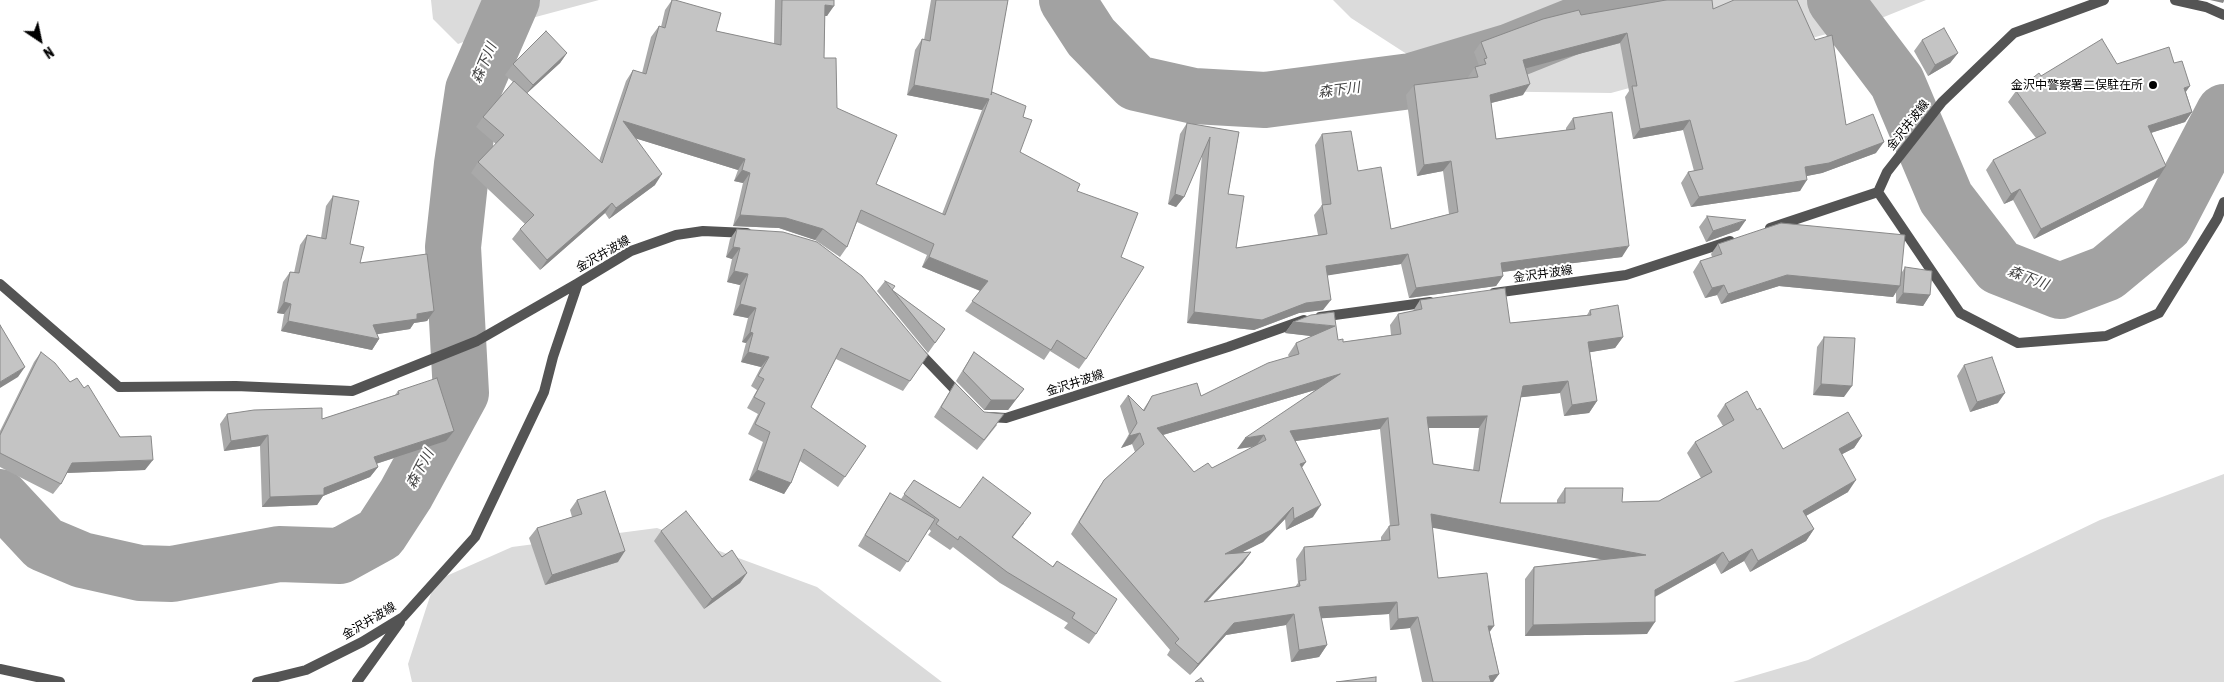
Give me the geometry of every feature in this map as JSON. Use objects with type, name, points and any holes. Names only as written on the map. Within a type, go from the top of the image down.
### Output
[{"type":"street","name":"金沢井波線","points":[[1878,192],[1887,172],[1942,102],[2014,33],[2104,0]]},
{"type":"street","points":[[2175,0],[2206,7],[2224,14]]},
{"type":"street","points":[[1757,232],[1878,192],[1960,313],[2018,343],[2106,336],[2160,313],[2217,219],[2224,202]]},
{"type":"street","name":"金沢井波線","points":[[257,682],[306,670],[362,642],[403,617],[475,537],[544,392],[553,357],[578,283],[631,251],[676,235],[703,231],[758,234]]},
{"type":"street","name":"金沢井波線","points":[[1478,295],[1626,275],[1738,238]]},
{"type":"street","points":[[0,284],[119,387],[236,386],[352,391],[477,341],[578,283]]},
{"type":"street","name":"金沢井波線","points":[[981,417],[1006,418],[1228,347],[1301,320],[1439,301]]},
{"type":"street","points":[[910,342],[968,404]]},
{"type":"street","points":[[357,682],[403,617]]},
{"type":"street","points":[[0,669],[60,682]]},
{"type":"shaded area","points":[[431,0],[599,0],[517,22],[458,44],[433,19]]},
{"type":"shaded area","points":[[1333,0],[1926,0],[1874,21],[1611,93],[1464,91],[1351,18]]},
{"type":"shaded area","points":[[2224,474],[2224,682],[1733,682],[1808,660],[2100,520]]},
{"type":"shaded area","points":[[657,528],[817,587],[942,682],[412,682],[408,664],[435,581],[512,547]]},
{"type":"building","points":[[672,0],[721,13],[716,31],[781,45],[782,0],[834,0],[834,6],[825,5],[824,58],[836,58],[837,108],[897,135],[876,184],[945,215],[989,99],[914,85],[922,39],[930,41],[936,0],[1008,0],[991,95],[992,92],[1026,106],[1023,117],[1032,120],[1020,152],[1080,184],[1077,191],[1138,213],[1121,257],[1144,267],[1086,359],[1057,340],[1051,350],[972,301],[988,281],[929,257],[934,244],[861,210],[847,247],[823,229],[786,218],[740,215],[750,173],[742,170],[745,159],[623,121],[662,174],[616,208],[612,203],[547,260],[520,229],[534,215],[478,162],[504,135],[483,117],[514,81],[602,163],[633,70],[646,74],[659,26],[665,28]]},
{"type":"building","points":[[1666,0],[1712,0],[1713,9],[1734,0],[1797,0],[1815,40],[1832,35],[1846,125],[1873,114],[1884,142],[1829,163],[1805,167],[1807,180],[1699,197],[1688,172],[1703,169],[1690,120],[1640,129],[1632,86],[1637,86],[1627,33],[1523,60],[1530,84],[1490,95],[1496,139],[1575,129],[1573,118],[1612,112],[1629,246],[1501,263],[1503,276],[1416,288],[1408,254],[1326,266],[1331,300],[1306,303],[1262,320],[1194,312],[1210,137],[1184,197],[1175,194],[1187,123],[1239,132],[1228,194],[1244,196],[1236,248],[1327,234],[1322,205],[1331,204],[1322,134],[1351,131],[1358,171],[1381,167],[1391,229],[1458,212],[1451,161],[1424,165],[1414,85],[1478,77],[1475,67],[1486,64],[1484,59],[1487,58],[1481,42],[1543,19],[1579,10],[1581,15]]},
{"type":"building","points":[[1944,28],[1958,53],[1935,65],[1922,40]]},
{"type":"building","points":[[546,31],[567,53],[533,85],[513,64]]},
{"type":"building","points":[[2102,39],[2117,64],[2169,47],[2174,63],[2182,61],[2190,86],[2184,88],[2192,112],[2148,126],[2166,166],[2041,229],[2020,189],[2011,194],[1993,160],[2046,133],[2016,91],[2039,73],[2041,76]]},
{"type":"building","points":[[333,196],[359,201],[350,244],[364,247],[360,263],[427,254],[434,311],[417,314],[417,319],[373,325],[379,339],[288,321],[291,304],[284,302],[290,272],[299,273],[307,235],[326,239]]},
{"type":"building","points":[[1707,216],[1746,220],[1713,231]]},
{"type":"building","points":[[1781,223],[1905,235],[1900,286],[1787,275],[1728,294],[1724,285],[1712,288],[1700,261],[1722,254],[1718,244]]},
{"type":"building","points":[[737,229],[783,232],[817,242],[862,276],[928,355],[910,381],[841,348],[811,407],[866,446],[845,477],[804,449],[791,483],[757,470],[770,432],[755,424],[765,403],[754,397],[764,379],[758,376],[769,357],[748,352],[753,333],[750,332],[756,308],[740,304],[748,274],[734,271],[740,248],[733,247]]},
{"type":"building","points":[[1905,267],[1932,271],[1930,295],[1903,293]]},
{"type":"building","points":[[885,281],[895,286],[892,290]]},
{"type":"building","points":[[1505,288],[1510,323],[1591,315],[1590,310],[1618,305],[1623,337],[1588,342],[1597,401],[1572,405],[1568,381],[1523,386],[1500,503],[1565,503],[1565,488],[1623,488],[1622,502],[1659,501],[1712,472],[1695,442],[1734,420],[1725,404],[1747,391],[1757,410],[1760,408],[1783,449],[1848,412],[1862,436],[1839,449],[1856,480],[1803,511],[1814,529],[1758,561],[1752,549],[1729,562],[1723,552],[1655,590],[1655,622],[1533,625],[1534,567],[1646,555],[1431,514],[1438,578],[1487,573],[1494,626],[1488,626],[1499,674],[1489,676],[1491,682],[1433,682],[1418,617],[1398,619],[1397,602],[1319,607],[1327,645],[1299,650],[1294,614],[1234,623],[1198,664],[1175,643],[1179,639],[1079,522],[1104,480],[1144,444],[1140,433],[1129,436],[1137,423],[1128,395],[1144,411],[1152,396],[1197,383],[1201,396],[1268,363],[1299,354],[1296,343],[1335,326],[1293,322],[1311,315],[1334,312],[1338,340],[1343,339],[1343,342],[1401,334],[1398,314],[1422,309],[1420,300]],"holes":[[[1340,374],[1245,438],[1264,435],[1266,440],[1212,468],[1208,463],[1194,472],[1157,428]],[[1487,416],[1479,471],[1433,464],[1427,417]],[[1388,418],[1399,525],[1389,526],[1390,540],[1304,547],[1306,580],[1299,581],[1300,586],[1204,602],[1251,552],[1225,554],[1271,530],[1293,507],[1294,519],[1321,505],[1300,464],[1306,462],[1290,431]]]},
{"type":"building","points":[[893,290],[945,329],[935,343]]},
{"type":"building","points":[[0,325],[25,367],[0,382]]},
{"type":"building","points":[[1824,337],[1855,338],[1852,386],[1821,384]]},
{"type":"building","points":[[41,352],[55,363],[70,382],[77,378],[84,388],[88,385],[120,437],[151,436],[153,460],[72,463],[61,484],[0,453],[0,435]]},
{"type":"building","points":[[974,352],[1024,389],[1015,400],[991,400],[963,371]]},
{"type":"building","points":[[1992,357],[2005,393],[1977,402],[1964,365]]},
{"type":"building","points":[[437,378],[454,431],[374,457],[378,467],[324,488],[324,495],[270,497],[268,435],[231,441],[227,414],[254,410],[322,408],[322,419],[399,394],[398,391]]},
{"type":"building","points":[[955,383],[984,412],[1004,414],[984,440],[941,407]]},
{"type":"building","points":[[983,477],[1031,513],[1012,537],[1053,567],[1057,561],[1117,599],[1096,634],[1072,618],[1075,613],[1007,572],[960,536],[958,540],[936,524],[939,520],[904,494],[914,480],[960,508]]},
{"type":"building","points":[[605,491],[625,551],[552,575],[537,528],[582,514],[577,500]]},
{"type":"building","points":[[890,493],[935,519],[908,562],[865,535]]},
{"type":"building","points":[[686,511],[722,557],[732,550],[747,573],[712,599],[661,531]]},
{"type":"building","points":[[1376,677],[1376,682],[1336,682]]},
{"type":"building","points":[[1201,678],[1204,682],[1195,682]]},
{"type":"waterway","name":"森下川","points":[[0,497],[44,544],[82,560],[140,573],[172,574],[279,554],[340,556],[380,534],[406,494],[461,393],[453,247],[462,164],[473,90],[512,0]]},
{"type":"waterway","name":"森下川","points":[[1067,0],[1091,37],[1136,83],[1194,96],[1265,100],[1411,81],[1511,51],[1638,0]]},
{"type":"waterway","name":"森下川","points":[[1835,0],[1897,82],[1946,198],[1999,267],[2060,291],[2107,273],[2165,225],[2224,112]]},
{"type":"place","name":"金沢中警察署二俣駐在所","points":[[2153,85]]}]
